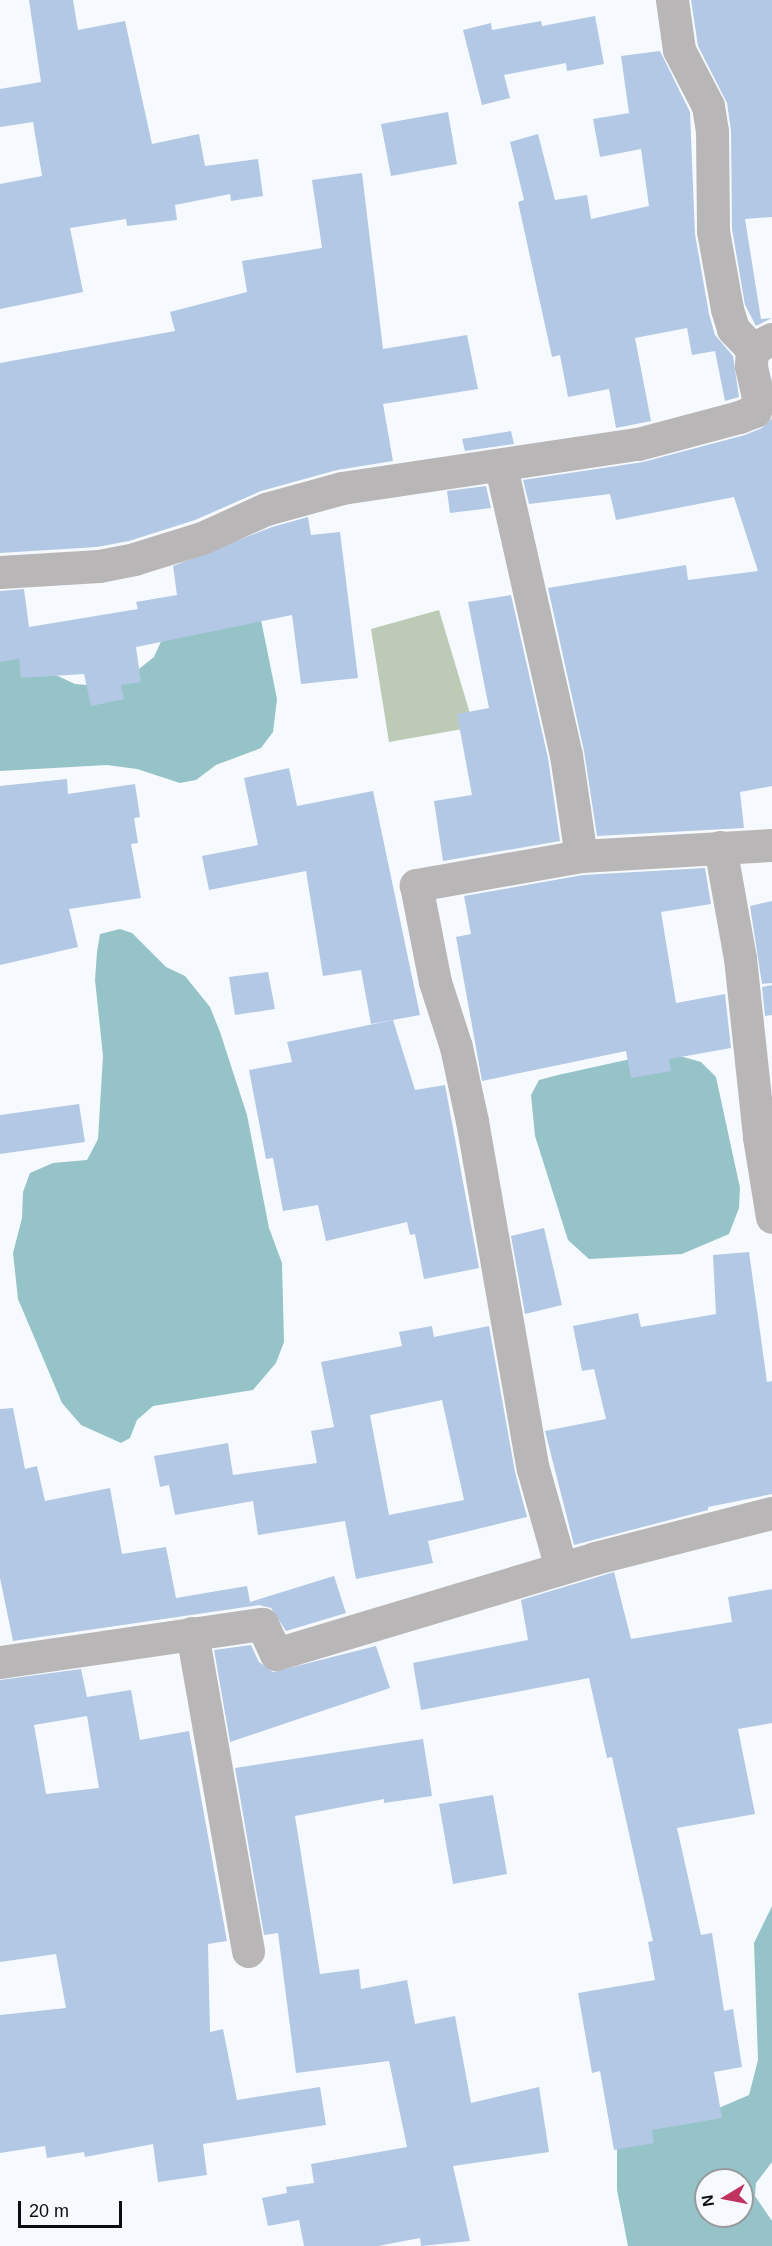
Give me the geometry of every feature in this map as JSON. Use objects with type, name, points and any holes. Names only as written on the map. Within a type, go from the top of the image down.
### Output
[{"type":"street","points":[[0,572],[99,566],[134,559],[202,538],[266,509],[342,488],[501,467],[653,440],[755,411],[758,397],[751,366],[762,344],[733,329],[727,309],[713,231],[710,115],[700,87],[679,50],[672,0]]},
{"type":"street","points":[[501,467],[566,755],[581,856]]},
{"type":"street","points":[[561,1568],[533,1469],[470,1110],[456,1047],[435,982],[416,885],[581,856],[772,845]]},
{"type":"street","points":[[720,847],[740,958],[768,1164],[772,1217]]},
{"type":"street","points":[[0,1662],[262,1624],[276,1654],[561,1568],[772,1513]]},
{"type":"street","points":[[192,1633],[248,1951]]},
{"type":"green space","points":[[439,610],[474,727],[389,742],[371,629]]},
{"type":"water","points":[[261,620],[277,699],[273,732],[261,748],[216,765],[196,780],[180,783],[137,769],[107,765],[0,771],[0,649],[75,684],[101,686],[130,676],[154,657],[163,637]]},
{"type":"water","points":[[120,929],[132,933],[166,967],[185,976],[210,1007],[220,1032],[247,1115],[269,1228],[282,1263],[284,1342],[276,1363],[253,1390],[153,1406],[137,1420],[130,1438],[121,1443],[81,1425],[62,1403],[18,1299],[13,1253],[22,1218],[23,1192],[30,1173],[53,1163],[87,1160],[98,1139],[103,1056],[95,980],[97,952],[100,934]]},
{"type":"water","points":[[680,1056],[701,1062],[716,1077],[740,1188],[739,1208],[729,1234],[682,1254],[589,1259],[568,1240],[535,1136],[531,1095],[539,1080],[558,1075],[635,1058]]},
{"type":"water","points":[[772,1906],[772,2162],[756,2183],[755,2196],[772,2221],[772,2246],[628,2246],[617,2190],[617,2149],[656,2120],[714,2110],[749,2095],[758,2060],[754,1943]]},
{"type":"building","points":[[29,0],[73,0],[78,30],[125,21],[152,144],[199,134],[205,166],[258,159],[263,196],[231,201],[230,194],[175,205],[177,220],[127,226],[126,219],[70,228],[83,292],[0,309],[0,184],[42,176],[33,122],[0,127],[0,89],[41,82]]},
{"type":"building","points":[[691,0],[772,0],[772,217],[745,219],[761,319],[772,318],[756,326],[745,305],[732,229],[731,131],[727,103],[698,46]]},
{"type":"building","points":[[595,16],[604,64],[567,71],[566,63],[504,75],[510,98],[482,105],[463,30],[491,23],[492,30],[541,21],[542,26]]},
{"type":"building","points":[[660,51],[690,112],[695,234],[709,314],[715,335],[733,356],[739,397],[725,401],[715,351],[692,355],[687,328],[635,338],[651,421],[616,428],[609,389],[568,397],[560,355],[552,357],[518,202],[524,200],[510,142],[538,134],[555,200],[587,195],[591,219],[649,206],[641,149],[600,157],[593,119],[629,113],[621,56]]},
{"type":"building","points":[[448,112],[457,164],[391,176],[381,124]]},
{"type":"building","points":[[362,173],[383,349],[467,335],[478,389],[383,404],[393,461],[337,470],[261,491],[195,520],[129,541],[97,547],[0,553],[0,363],[175,331],[170,312],[247,292],[242,261],[322,248],[312,180]]},
{"type":"building","points":[[772,418],[772,786],[740,792],[744,828],[597,836],[584,751],[548,588],[686,565],[688,580],[758,571],[734,497],[616,520],[610,494],[529,504],[523,480],[643,462],[745,435],[762,428]]},
{"type":"building","points":[[511,431],[514,444],[465,451],[462,439]]},
{"type":"building","points":[[486,486],[491,508],[450,513],[447,491]]},
{"type":"building","points":[[308,517],[311,535],[340,532],[358,678],[301,684],[292,615],[136,647],[141,682],[121,685],[124,699],[91,706],[84,674],[21,678],[19,659],[0,662],[0,591],[24,589],[29,627],[138,609],[136,602],[177,595],[173,566],[272,527]]},
{"type":"building","points":[[511,595],[548,758],[560,841],[443,861],[434,801],[472,795],[457,714],[489,708],[468,602]]},
{"type":"building","points":[[289,768],[297,806],[373,791],[420,1015],[371,1024],[361,970],[323,976],[306,871],[209,890],[202,856],[258,845],[244,778]]},
{"type":"building","points":[[67,779],[68,794],[135,784],[140,817],[134,818],[138,843],[131,844],[141,898],[69,909],[78,947],[0,965],[0,786]]},
{"type":"building","points":[[705,868],[711,904],[661,912],[676,1003],[725,994],[731,1048],[669,1059],[671,1071],[631,1078],[626,1051],[482,1081],[456,937],[471,934],[464,896],[583,875]]},
{"type":"building","points":[[772,901],[772,983],[762,984],[750,906]]},
{"type":"building","points":[[268,972],[275,1009],[235,1015],[229,977]]},
{"type":"building","points":[[772,985],[772,1015],[765,1016],[762,987]]},
{"type":"building","points":[[393,1020],[415,1090],[445,1085],[479,1268],[424,1279],[415,1234],[410,1235],[407,1222],[326,1241],[318,1205],[283,1211],[273,1158],[266,1159],[249,1070],[292,1062],[287,1042]]},
{"type":"building","points":[[79,1104],[85,1142],[0,1154],[0,1115]]},
{"type":"building","points":[[544,1228],[562,1305],[525,1314],[511,1236]]},
{"type":"building","points":[[749,1252],[767,1382],[772,1381],[772,1494],[708,1507],[708,1510],[574,1545],[545,1431],[606,1419],[594,1369],[582,1371],[573,1326],[638,1313],[641,1327],[716,1314],[713,1255]]},
{"type":"building","points":[[432,1326],[434,1337],[489,1326],[515,1472],[527,1517],[428,1541],[433,1563],[356,1579],[345,1521],[258,1535],[253,1501],[175,1515],[169,1485],[160,1487],[154,1456],[228,1443],[233,1475],[317,1463],[311,1431],[334,1427],[321,1362],[402,1346],[399,1332]],"holes":[[[442,1400],[464,1500],[389,1515],[370,1415]]]},
{"type":"building","points":[[13,1408],[25,1469],[37,1466],[45,1501],[110,1488],[122,1554],[166,1547],[176,1598],[247,1586],[250,1602],[334,1576],[346,1613],[286,1631],[271,1608],[259,1605],[13,1641],[0,1578],[0,1409]]},
{"type":"building","points":[[614,1572],[631,1639],[732,1622],[728,1597],[772,1589],[772,1723],[738,1729],[755,1814],[677,1828],[701,1935],[712,1933],[724,2011],[733,2009],[742,2067],[714,2072],[722,2118],[652,2130],[654,2143],[614,2150],[600,2071],[592,2073],[578,1993],[655,1980],[648,1942],[653,1941],[612,1757],[607,1758],[589,1678],[421,1710],[413,1663],[528,1640],[521,1600]]},
{"type":"building","points":[[251,1645],[259,1662],[273,1672],[376,1646],[390,1688],[230,1742],[214,1650]]},
{"type":"building","points":[[81,1669],[87,1697],[131,1690],[140,1740],[189,1731],[227,1941],[208,1944],[210,2032],[223,2029],[237,2100],[320,2087],[326,2125],[203,2144],[207,2175],[158,2182],[153,2144],[85,2157],[84,2152],[47,2158],[45,2146],[0,2153],[0,2015],[66,2008],[56,1954],[0,1962],[0,1680]],"holes":[[[87,1716],[99,1788],[46,1794],[34,1725]]]},
{"type":"building","points":[[423,1739],[432,1796],[384,1803],[384,1799],[295,1816],[320,1974],[359,1969],[361,1989],[407,1980],[415,2024],[455,2016],[471,2103],[539,2087],[549,2152],[453,2166],[470,2241],[421,2246],[420,2238],[378,2246],[304,2246],[299,2220],[268,2226],[262,2198],[287,2193],[286,2187],[314,2183],[311,2164],[407,2147],[389,2061],[296,2073],[278,1933],[264,1935],[235,1768]]},
{"type":"building","points":[[493,1795],[507,1874],[453,1884],[439,1804]]}]
